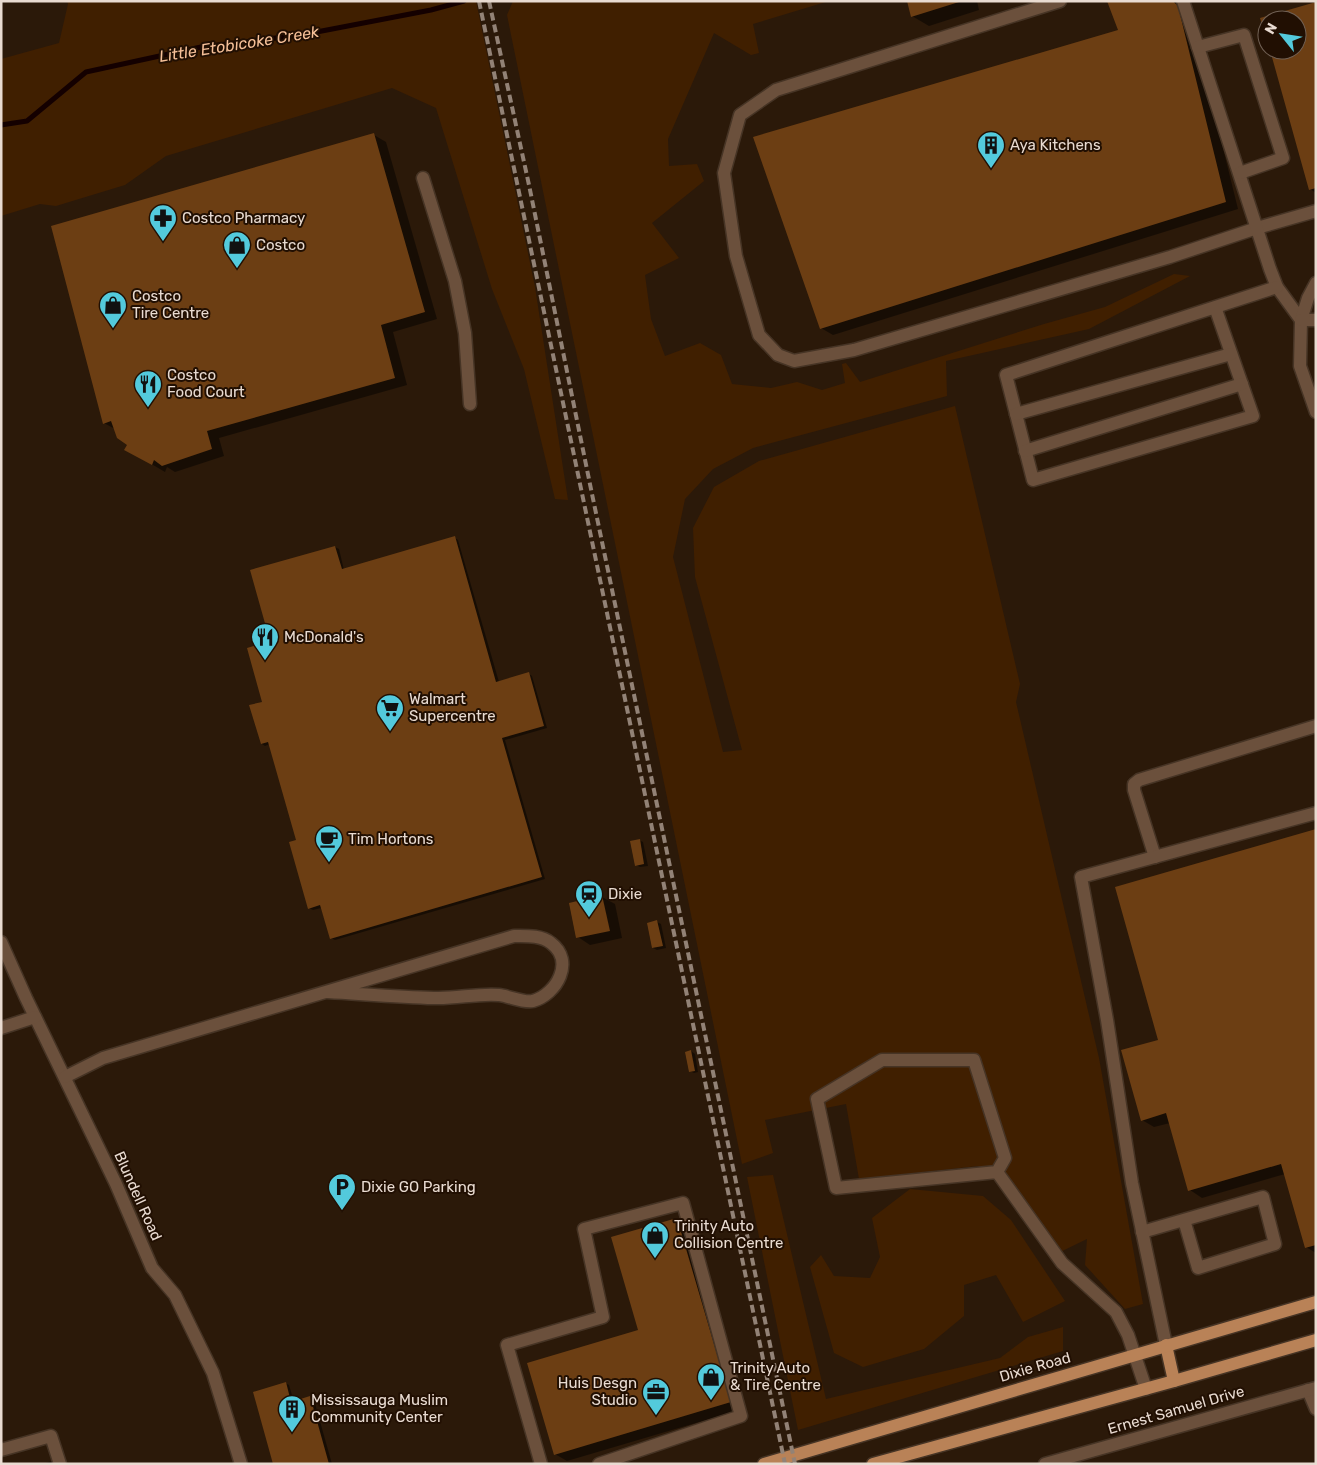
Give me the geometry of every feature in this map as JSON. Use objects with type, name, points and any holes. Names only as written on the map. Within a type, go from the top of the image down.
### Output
[{"type":"main road","name":"Dixie Road","points":[[764,1464],[1316,1302]]},
{"type":"main road","points":[[873,1464],[1316,1340]]},
{"type":"main road","points":[[1166,1345],[1174,1381]]},
{"type":"street","points":[[1060,1],[776,90],[740,115],[724,173],[736,256],[759,335],[778,355],[794,360],[854,350],[1170,257],[1257,228],[1316,211]]},
{"type":"street","points":[[1183,1],[1270,269],[1278,287],[1301,320]]},
{"type":"street","points":[[1198,47],[1244,35],[1283,158],[1240,173]]},
{"type":"street","points":[[423,178],[456,281],[466,333],[470,404]]},
{"type":"street","points":[[1316,283],[1308,298],[1301,320],[1300,366],[1316,412]]},
{"type":"street","points":[[1215,307],[1253,416],[1032,480],[1006,375],[1215,307],[1278,287]]},
{"type":"street","points":[[1301,320],[1316,320]]},
{"type":"street","points":[[1016,414],[1231,354]]},
{"type":"street","points":[[1025,451],[1242,384]]},
{"type":"street","points":[[1155,857],[1134,790],[1134,784],[1139,780],[1316,726]]},
{"type":"street","points":[[1166,1345],[1132,1183],[1107,1020],[1081,877],[1316,813]]},
{"type":"street","points":[[65,1077],[103,1058],[514,936],[530,936],[551,942],[558,949],[563,961],[562,976],[554,988],[543,996],[531,1001],[499,995],[436,998],[328,992]]},
{"type":"street","name":"Blundell Road","points":[[1,942],[116,1184],[152,1268],[175,1295],[213,1373],[241,1464]]},
{"type":"street","points":[[1,1028],[36,1018]]},
{"type":"street","points":[[882,1060],[974,1060],[1005,1158],[997,1172],[836,1188],[817,1099],[882,1060]]},
{"type":"street","points":[[997,1172],[1062,1263],[1116,1312],[1128,1335],[1146,1389]]},
{"type":"street","points":[[1142,1232],[1263,1197],[1275,1244],[1198,1268],[1184,1220]]},
{"type":"street","points":[[541,1464],[507,1345],[603,1317],[584,1229],[683,1203],[741,1416],[599,1464]]},
{"type":"street","points":[[1312,1389],[1316,1409]]},
{"type":"street","name":"Ernest Samuel Drive","points":[[1045,1464],[1312,1389]]},
{"type":"street","points":[[1,1450],[51,1436],[60,1464]]},
{"type":"shaded area","points":[[67,1],[476,1],[535,287],[568,500],[555,499],[524,369],[492,289],[436,108],[392,88],[166,156],[125,185],[56,206],[40,204],[1,216],[1,59],[59,43],[68,4]]},
{"type":"shaded area","points":[[513,1],[829,1],[753,24],[759,53],[751,55],[714,33],[668,139],[669,166],[697,164],[704,181],[652,223],[679,258],[645,275],[651,319],[665,356],[700,343],[721,355],[732,384],[771,388],[797,382],[822,390],[845,383],[842,364],[846,363],[860,382],[1044,324],[1105,307],[1174,274],[1190,276],[1089,329],[946,361],[947,396],[753,448],[713,469],[685,499],[673,557],[723,752],[742,750],[695,577],[693,528],[714,487],[759,461],[955,406],[1020,684],[1016,702],[1099,1058],[1143,1304],[1125,1309],[1085,1265],[1087,1239],[1054,1255],[1021,1202],[978,1166],[859,1179],[846,1104],[765,1120],[773,1153],[742,1164],[507,15]]},
{"type":"shaded area","points":[[773,1175],[826,1399],[1000,1358],[1028,1337],[1063,1327],[1063,1351],[798,1430],[747,1177]]},
{"type":"shaded area","points":[[910,1189],[983,1196],[1011,1220],[1065,1301],[1023,1322],[996,1275],[964,1285],[964,1316],[924,1349],[863,1367],[834,1353],[810,1267],[821,1255],[834,1276],[870,1278],[880,1257],[872,1218]]},
{"type":"building","points":[[907,1],[959,1],[959,2],[911,17]]},
{"type":"building","name":"Aya Kitchens","points":[[1107,1],[1173,1],[1178,6],[1226,202],[820,329],[753,137],[1118,30]]},
{"type":"building","points":[[1316,2],[1316,188],[1309,190],[1273,60],[1307,60],[1307,10],[1288,10]]},
{"type":"building","name":"Costco","points":[[374,133],[425,312],[381,325],[395,378],[207,431],[212,449],[162,466],[154,460],[152,465],[124,450],[127,445],[117,438],[111,421],[103,424],[51,226]]},
{"type":"building","name":"Walmart Supercentre","points":[[455,536],[496,682],[529,672],[544,726],[502,738],[542,877],[330,939],[320,905],[308,909],[289,842],[296,840],[268,742],[261,744],[249,705],[262,702],[247,648],[270,641],[250,570],[335,546],[342,569]]},
{"type":"building","points":[[1316,829],[1316,1245],[1305,1248],[1281,1164],[1188,1191],[1166,1113],[1141,1121],[1121,1050],[1158,1040],[1115,887]]},
{"type":"building","points":[[640,839],[644,864],[635,866],[630,841]]},
{"type":"building","points":[[602,895],[610,931],[576,938],[569,903]]},
{"type":"building","points":[[657,920],[663,946],[652,948],[647,923]]},
{"type":"building","points":[[691,1050],[695,1071],[689,1072],[685,1052]]},
{"type":"building","points":[[677,1218],[731,1402],[554,1455],[527,1363],[638,1330],[611,1237]]},
{"type":"building","name":"Mississauga Muslim Community Center","points":[[286,1382],[291,1402],[310,1396],[329,1464],[273,1464],[253,1392]]},
{"type":"waterway","name":"Little Etobicoke Creek","points":[[1,125],[27,121],[86,72],[201,47],[301,35],[431,10],[464,1]]},
{"type":"railway","points":[[479,1],[785,1464]]},
{"type":"railway","points":[[489,1],[795,1464]]},
{"type":"place","name":"Aya Kitchens","points":[[991,169]]},
{"type":"place","name":"Costco Pharmacy","points":[[163,242]]},
{"type":"place","name":"Costco","points":[[237,269]]},
{"type":"place","name":"Costco Tire Centre","points":[[113,329]]},
{"type":"place","name":"Costco Food Court","points":[[148,408]]},
{"type":"place","name":"McDonald's","points":[[265,661]]},
{"type":"place","name":"Walmart Supercentre","points":[[390,732]]},
{"type":"place","name":"Tim Hortons","points":[[329,863]]},
{"type":"place","name":"Dixie","points":[[589,918]]},
{"type":"place","name":"Dixie GO Parking","points":[[342,1211]]},
{"type":"place","name":"Trinity Auto Collision Centre","points":[[655,1259]]},
{"type":"place","name":"Trinity Auto & Tire Centre","points":[[711,1401]]},
{"type":"place","name":"Huis Desgn Studio","points":[[656,1416]]},
{"type":"place","name":"Mississauga Muslim Community Center","points":[[292,1433]]}]
